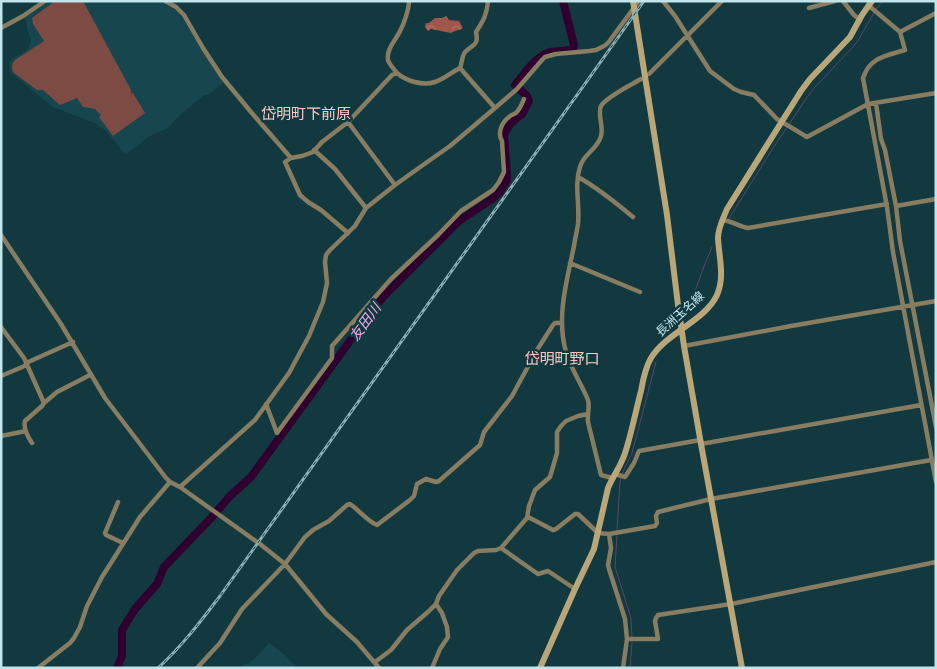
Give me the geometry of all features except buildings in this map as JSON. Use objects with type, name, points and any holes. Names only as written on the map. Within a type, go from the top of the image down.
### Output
[{"type":"main road","points":[[633,1],[666,207],[684,346],[742,668]]},
{"type":"main road","name":"長洲玉名線","points":[[540,668],[594,549],[608,488],[618,476],[644,374],[650,360],[664,344],[707,308],[716,295],[721,278],[718,238],[720,224],[727,209],[785,124],[810,80],[850,37],[870,3]]},
{"type":"street","points":[[1,28],[45,1]]},
{"type":"street","points":[[165,1],[176,7],[184,15],[222,77],[291,158]]},
{"type":"street","points":[[409,1],[409,8],[402,29],[392,43],[388,61],[403,78],[424,83],[435,82],[460,68],[466,51],[476,44],[478,38],[476,32],[484,20],[488,1]]},
{"type":"street","points":[[180,487],[255,420],[289,374],[318,315],[326,291],[326,255],[354,226],[366,208],[450,146],[518,88],[545,58],[556,54],[596,50],[608,43],[639,1]]},
{"type":"street","points":[[663,1],[675,16],[710,71],[734,89],[754,95],[785,124],[807,137],[868,104],[936,93]]},
{"type":"street","points":[[649,74],[722,1]]},
{"type":"street","points":[[809,8],[835,1]]},
{"type":"street","points":[[843,1],[860,20]]},
{"type":"street","points":[[870,3],[875,11],[900,32],[905,50],[880,58],[871,64],[863,78],[936,482]]},
{"type":"street","points":[[900,32],[936,13]]},
{"type":"street","points":[[460,68],[495,108]]},
{"type":"street","points":[[348,233],[300,195],[285,162],[291,158],[313,152],[322,142],[348,122],[392,75],[397,73]]},
{"type":"street","points":[[641,79],[607,98],[601,105],[599,110],[603,129],[601,138],[580,164],[578,177],[578,224],[567,278],[562,323],[566,352],[590,407],[588,422],[601,475],[625,476],[639,452],[922,405]]},
{"type":"street","points":[[266,404],[277,433],[332,358],[332,346],[391,279],[461,211],[493,190],[504,172],[502,141],[500,138],[502,126],[510,116],[520,109],[524,99]]},
{"type":"street","points":[[876,103],[881,139],[885,150],[896,206],[900,241],[934,408],[936,427]]},
{"type":"street","points":[[348,122],[395,185]]},
{"type":"street","points":[[314,150],[335,169],[366,208]]},
{"type":"street","points":[[578,177],[613,200],[633,217]]},
{"type":"street","points":[[896,206],[936,199]]},
{"type":"street","points":[[722,220],[732,221],[748,228],[887,204]]},
{"type":"street","points":[[1,234],[73,342],[90,375],[112,408],[170,482],[213,510],[285,564],[326,614],[357,642],[379,668]]},
{"type":"street","points":[[570,263],[640,292]]},
{"type":"street","points":[[684,346],[936,301]]},
{"type":"street","points":[[197,668],[220,643],[242,609],[285,564],[313,530],[329,521],[350,504],[374,524],[378,525],[414,496],[417,484],[422,480],[439,481],[480,445],[484,432],[512,396],[553,325],[555,323],[562,323]]},
{"type":"street","points":[[1,327],[19,351],[44,403]]},
{"type":"street","points":[[1,376],[73,342]]},
{"type":"street","points":[[32,443],[26,431],[25,421],[57,392],[90,375]]},
{"type":"street","points":[[375,662],[391,650],[407,630],[436,604],[439,596],[457,570],[474,553],[502,548],[527,518],[529,506],[536,490],[550,477],[557,453],[557,432],[566,422],[578,416],[588,414]]},
{"type":"street","points":[[1,436],[26,431]]},
{"type":"street","points":[[527,518],[553,530],[575,514],[578,514],[598,533],[609,534],[655,526],[658,512],[711,499],[932,460]]},
{"type":"street","points":[[38,668],[74,638],[95,590],[123,543],[140,517],[170,482]]},
{"type":"street","points":[[118,502],[105,533],[123,543]]},
{"type":"street","points":[[609,534],[611,548],[608,565],[630,640],[623,668]]},
{"type":"street","points":[[502,548],[538,574],[548,571],[575,589]]},
{"type":"street","points":[[630,640],[658,639],[655,621],[658,616],[731,604],[936,562]]},
{"type":"street","points":[[432,668],[440,649],[448,637],[447,627],[436,604]]},
{"type":"shaded area","points":[[49,1],[160,1],[178,12],[182,17],[223,83],[208,95],[204,95],[168,128],[148,137],[126,155],[106,131],[95,123],[53,107],[11,73],[9,64],[12,59],[28,49],[31,40],[24,17]]},
{"type":"shaded area","points":[[55,1],[83,1],[131,90],[131,94],[133,93],[145,113],[113,136],[99,117],[101,115],[95,109],[83,107],[77,98],[60,105],[43,90],[37,90],[13,71],[12,65],[15,60],[44,41],[33,24],[32,18]]},
{"type":"shaded area","points":[[269,643],[298,668],[241,668],[244,664],[246,665],[252,661]]},
{"type":"green space","points":[[446,16],[449,20],[459,21],[463,28],[451,33],[431,29],[428,31],[425,27],[426,23],[435,18]]},
{"type":"waterway","name":"友田川","points":[[117,668],[122,656],[122,630],[135,609],[157,584],[164,567],[229,497],[251,477],[385,295],[459,221],[500,192],[507,180],[504,134],[510,124],[523,113],[529,101],[527,96],[515,85],[531,66],[545,54],[553,51],[573,49],[574,45],[563,1]]},
{"type":"waterway","points":[[728,220],[806,99],[853,47],[883,1]]},
{"type":"waterway","points":[[690,303],[712,247]]},
{"type":"waterway","points":[[622,474],[632,453],[656,362]]},
{"type":"waterway","points":[[617,531],[621,477]]},
{"type":"waterway","points":[[617,535],[615,567],[631,618],[632,638]]},
{"type":"waterway","points":[[630,668],[632,642]]},
{"type":"railway","points":[[158,668],[183,642],[220,596],[644,1]]},
{"type":"district","name":"岱明町下前原","points":[[306,114]]},
{"type":"district","name":"岱明町野口","points":[[562,359]]}]
